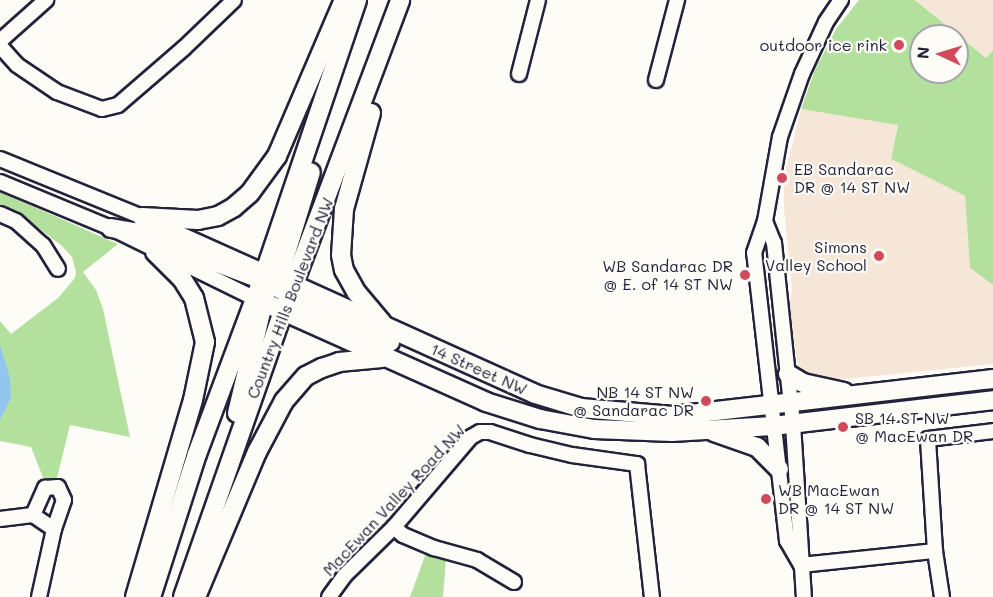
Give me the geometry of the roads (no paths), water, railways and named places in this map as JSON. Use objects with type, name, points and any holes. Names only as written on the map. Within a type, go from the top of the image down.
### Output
[{"type":"main road","points":[[142,217],[198,219],[218,216],[234,207],[249,193],[277,156],[344,0]]},
{"type":"main road","name":"Country Hills Boulevard NW","points":[[183,597],[222,483],[357,0]]},
{"type":"main road","points":[[274,291],[366,0]]},
{"type":"main road","points":[[386,327],[357,293],[344,270],[341,255],[342,229],[368,121],[398,26],[400,1]]},
{"type":"main road","name":"Country Hills Boulevard NW","points":[[151,597],[197,454],[274,291],[400,1]]},
{"type":"main road","points":[[111,228],[140,233],[467,374],[535,394]]},
{"type":"main road","points":[[135,597],[193,400],[205,342],[200,312],[190,290],[155,252]]},
{"type":"main road","name":"14 Street NW","points":[[274,291],[386,327],[535,394],[581,408],[673,416],[993,379]]},
{"type":"main road","name":"14 Street NW","points":[[274,291],[384,357],[486,402],[540,419],[594,429],[672,432],[773,426],[993,400]]},
{"type":"main road","points":[[196,597],[257,452],[284,401],[306,376],[322,368],[339,362],[384,357]]},
{"type":"main road","points":[[788,374],[803,383],[854,395]]},
{"type":"main road","points":[[707,430],[758,447],[779,469]]},
{"type":"street","points":[[0,41],[46,0]]},
{"type":"street","points":[[0,46],[17,65],[57,92],[102,109],[117,105],[126,98],[184,48],[234,0]]},
{"type":"street","points":[[519,74],[538,0]]},
{"type":"street","points":[[656,80],[677,0]]},
{"type":"street","points":[[801,565],[787,541],[754,253],[765,221],[780,137],[802,74],[826,22],[842,0]]},
{"type":"street","name":"14 Street NW","points":[[0,159],[142,217],[274,291]]},
{"type":"street","name":"14 Street NW","points":[[0,182],[111,228],[155,252],[274,291]]},
{"type":"street","points":[[0,214],[16,221],[43,245],[58,269]]},
{"type":"street","points":[[765,221],[774,243],[788,374],[802,540],[801,565],[804,597]]},
{"type":"street","points":[[942,597],[935,551],[928,439],[993,431]]},
{"type":"street","name":"MacEwan Valley Road NW","points":[[329,597],[345,575],[393,527],[471,437],[480,432],[490,432],[572,455],[637,464],[652,597]]},
{"type":"street","points":[[33,515],[45,488],[58,487],[64,500],[54,529],[39,597]]},
{"type":"street","points":[[0,519],[33,515],[54,529]]},
{"type":"street","points":[[393,527],[403,535],[434,549],[477,560],[514,582]]},
{"type":"street","points":[[801,565],[935,551]]},
{"type":"water","points":[[0,345],[10,378],[11,398],[0,420]]},
{"type":"place","name":"outdoor ice rink","points":[[899,45]]},
{"type":"place","name":"EB Sandarac DR @ 14 ST NW","points":[[782,178]]},
{"type":"place","name":"Simons Valley School","points":[[879,256]]},
{"type":"place","name":"WB Sandarac DR @ E. of 14 ST NW","points":[[745,275]]},
{"type":"place","name":"NB 14 ST NW @ Sandarac DR","points":[[706,401]]},
{"type":"place","name":"SB 14 ST NW @ MacEwan DR","points":[[843,427]]},
{"type":"place","name":"WB MacEwan DR @ 14 ST NW","points":[[766,499]]}]
